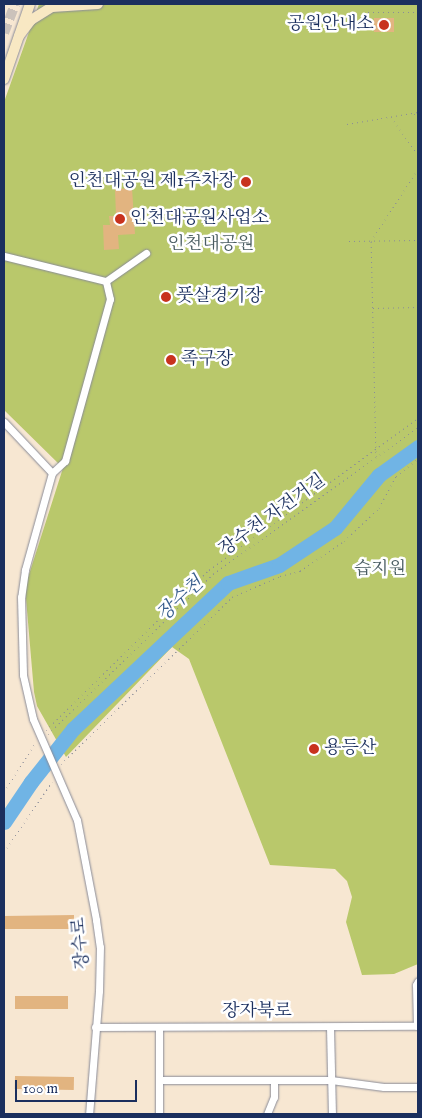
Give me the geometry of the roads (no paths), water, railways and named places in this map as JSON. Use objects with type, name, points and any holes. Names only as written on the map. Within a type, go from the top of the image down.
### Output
[{"type":"main road","points":[[4,79],[30,4]]},
{"type":"main road","points":[[19,36],[31,20],[52,7],[98,4]]},
{"type":"street","points":[[4,256],[106,281],[146,253]]},
{"type":"street","points":[[4,422],[52,473],[65,460],[110,299],[106,281]]},
{"type":"street","name":"장수로","points":[[52,473],[25,570],[20,598],[23,676],[27,699],[77,820],[99,938],[99,991],[89,1114]]},
{"type":"street","points":[[418,981],[416,985],[418,1026]]},
{"type":"street","name":"장자북로","points":[[95,1028],[418,1026]]},
{"type":"street","points":[[159,1027],[159,1114]]},
{"type":"street","points":[[330,1027],[332,1114]]},
{"type":"street","points":[[159,1080],[332,1080],[384,1087],[418,1086]]},
{"type":"street","points":[[267,1114],[274,1097],[274,1080]]},
{"type":"waterway","name":"장수천","points":[[4,822],[31,782],[73,729],[228,583],[279,565],[335,528],[379,475],[418,447]]},
{"type":"tunnel","points":[[4,33],[15,4]]},
{"type":"place","name":"공원안내소","points":[[384,25]]},
{"type":"place","name":"인천대공원 제1주차장","points":[[246,182]]},
{"type":"place","name":"인천대공원사업소","points":[[120,219]]},
{"type":"place","name":"풋살경기장","points":[[166,297]]},
{"type":"place","name":"족구장","points":[[171,360]]},
{"type":"place","name":"용등산","points":[[314,749]]},
{"type":"park label","name":"인천대공원","points":[[211,245]]},
{"type":"park label","name":"습지원","points":[[380,570]]}]
